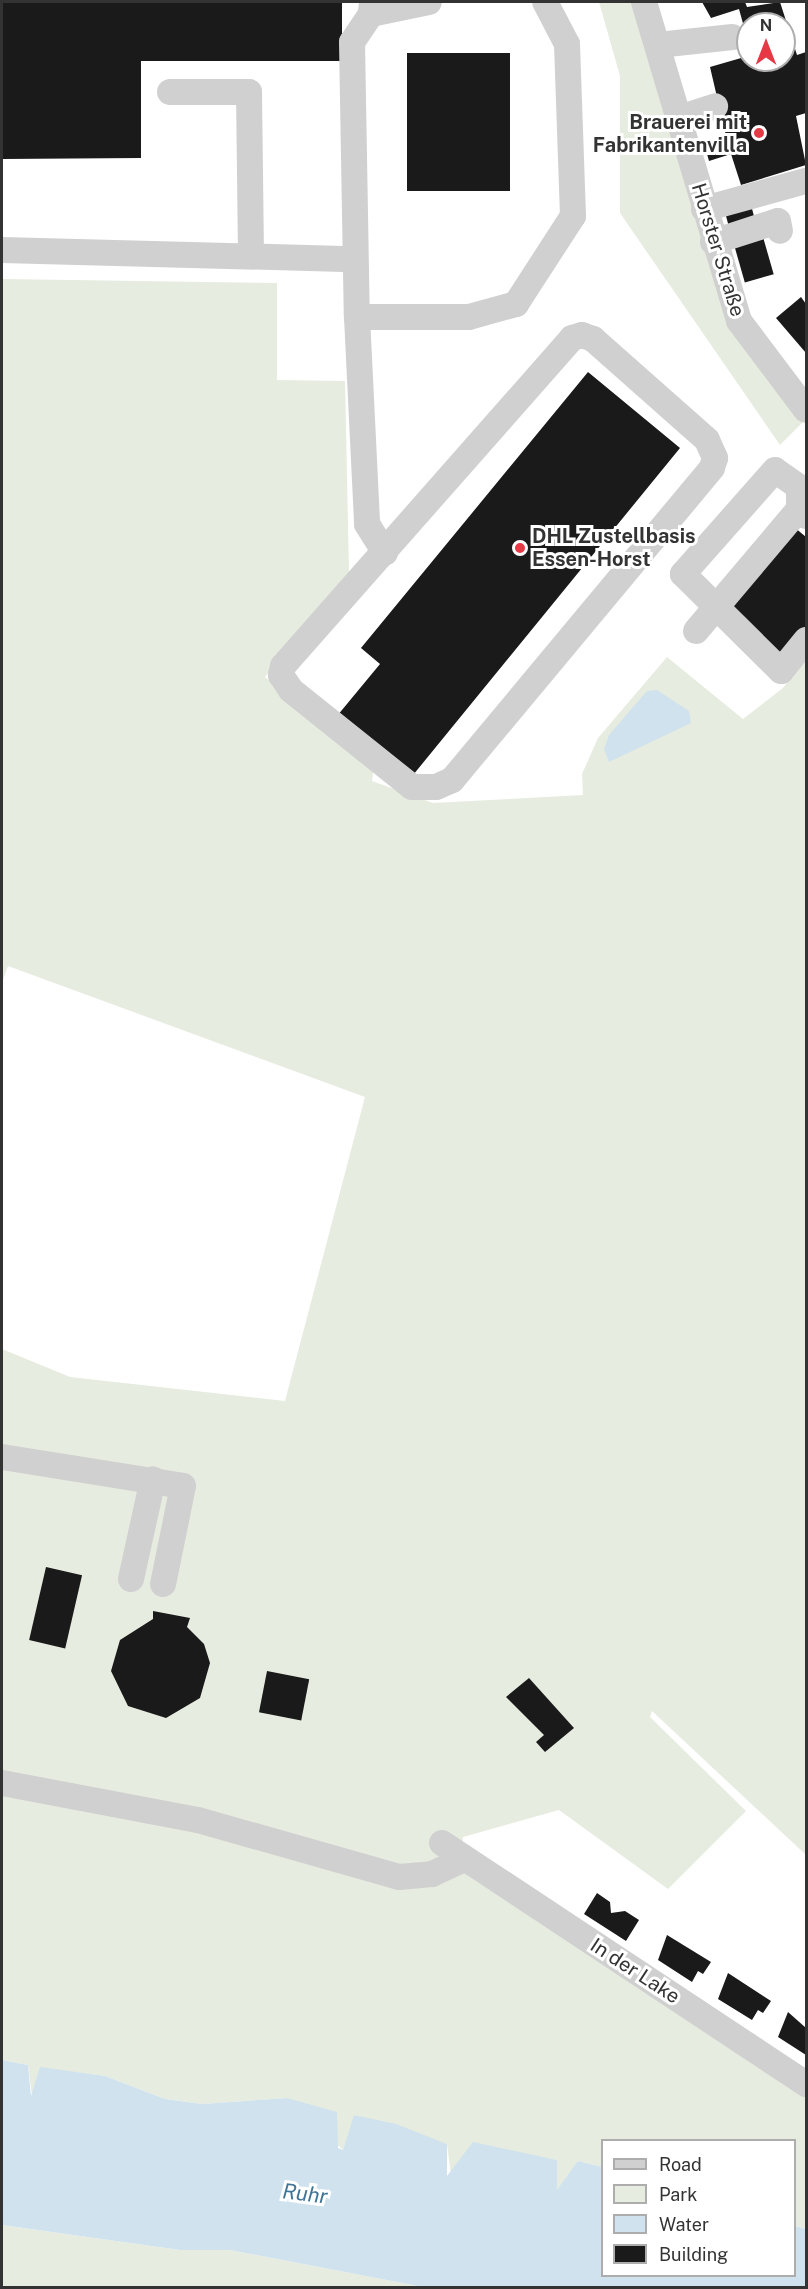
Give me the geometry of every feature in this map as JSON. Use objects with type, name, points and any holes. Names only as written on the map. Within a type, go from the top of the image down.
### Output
[{"type":"street","points":[[385,553],[367,524],[353,259],[352,42],[372,8],[429,2]]},
{"type":"street","points":[[357,317],[469,317],[516,304],[573,216],[567,44],[545,2]]},
{"type":"street","name":"Horster Straße","points":[[644,2],[713,242],[739,321],[807,410]]},
{"type":"street","points":[[658,45],[733,38]]},
{"type":"street","points":[[170,92],[249,92],[251,256]]},
{"type":"street","points":[[679,118],[716,106]]},
{"type":"street","points":[[704,209],[807,181]]},
{"type":"street","points":[[713,242],[778,221],[780,231]]},
{"type":"street","points":[[2,250],[353,259]]},
{"type":"street","points":[[572,338],[594,339],[713,449],[712,468],[452,780],[436,787],[412,787],[397,778],[291,690],[281,675],[385,553],[572,338]]},
{"type":"street","points":[[696,631],[714,610],[803,513],[799,487],[775,470],[684,574],[714,610],[781,670],[807,640]]},
{"type":"street","points":[[2,1457],[153,1479],[183,1486],[163,1584]]},
{"type":"street","points":[[131,1579],[153,1479]]},
{"type":"street","points":[[2,1783],[198,1820],[399,1877],[432,1874],[464,1858]]},
{"type":"street","name":"In der Lake","points":[[442,1843],[807,2084]]},
{"type":"green space","points":[[599,2],[637,2],[720,274],[806,419],[780,445],[620,213],[620,76]]},
{"type":"green space","points":[[2,279],[277,283],[277,380],[345,381],[349,573],[265,677],[374,767],[372,781],[433,803],[583,795],[582,774],[598,738],[667,657],[743,719],[783,688],[806,659],[806,1855],[652,1711],[650,1717],[746,1811],[668,1889],[559,1810],[463,1837],[461,1852],[806,2088],[806,2229],[796,2226],[796,2139],[601,2139],[601,2167],[578,2161],[562,2191],[557,2190],[557,2160],[523,2154],[451,2176],[447,2144],[355,2115],[343,2150],[287,2098],[202,2104],[165,2099],[105,2076],[40,2068],[32,2096],[28,2065],[2,2060],[2,1349],[70,1377],[285,1401],[365,1097],[8,966],[2,983]]},
{"type":"green space","points":[[2,2225],[180,2250],[230,2250],[423,2287],[2,2288]]},
{"type":"water","points":[[657,690],[689,711],[691,723],[609,762],[604,749],[609,735],[647,691]]},
{"type":"water","name":"Ruhr","points":[[2,2060],[28,2065],[31,2096],[40,2067],[105,2076],[165,2099],[202,2104],[287,2098],[337,2112],[338,2148],[343,2150],[354,2115],[396,2124],[447,2144],[447,2176],[473,2142],[557,2160],[557,2190],[578,2161],[601,2167],[601,2277],[796,2277],[796,2226],[806,2229],[806,2287],[423,2287],[230,2250],[180,2250],[2,2225]]},
{"type":"building","points":[[2,2],[342,2],[342,61],[141,61],[141,158],[2,159]]},
{"type":"building","points":[[702,2],[745,2],[747,7],[780,2],[783,12],[740,12],[739,9],[711,18]]},
{"type":"building","points":[[796,52],[797,55],[806,52],[806,113],[796,116],[806,165],[741,185],[731,154],[709,161],[705,147],[727,140],[710,67],[736,59],[736,72],[796,72]]},
{"type":"building","points":[[407,53],[510,53],[510,191],[407,191]]},
{"type":"building","points":[[751,205],[756,224],[730,231],[725,212]]},
{"type":"building","points":[[761,230],[774,274],[745,282],[732,238]]},
{"type":"building","points":[[801,297],[806,304],[806,353],[776,318]]},
{"type":"building","name":"DHL Zustellbasis Essen-Horst","points":[[588,372],[680,448],[409,780],[337,716],[380,664],[361,648]]},
{"type":"building","points":[[794,527],[806,537],[806,626],[782,655],[726,608]]},
{"type":"building","points":[[46,1567],[82,1575],[65,1648],[29,1640]]},
{"type":"building","points":[[153,1611],[190,1618],[187,1627],[204,1644],[210,1663],[200,1698],[166,1718],[128,1706],[111,1671],[120,1640],[153,1619]]},
{"type":"building","points":[[267,1671],[309,1679],[301,1720],[259,1712]]},
{"type":"building","points":[[529,1678],[574,1728],[545,1752],[536,1742],[544,1735],[506,1697]]},
{"type":"building","points":[[597,1893],[610,1902],[611,1913],[625,1911],[639,1920],[626,1941],[584,1914]]},
{"type":"building","points":[[667,1935],[711,1962],[703,1974],[698,1971],[692,1982],[658,1960]]},
{"type":"building","points":[[728,1973],[771,2001],[763,2013],[758,2010],[752,2020],[718,1999]]},
{"type":"building","points":[[788,2012],[806,2028],[806,2055],[778,2037]]},
{"type":"place","name":"Brauerei mit Fabrikantenvilla","points":[[759,133]]},
{"type":"place","name":"DHL Zustellbasis Essen-Horst","points":[[520,548]]}]
